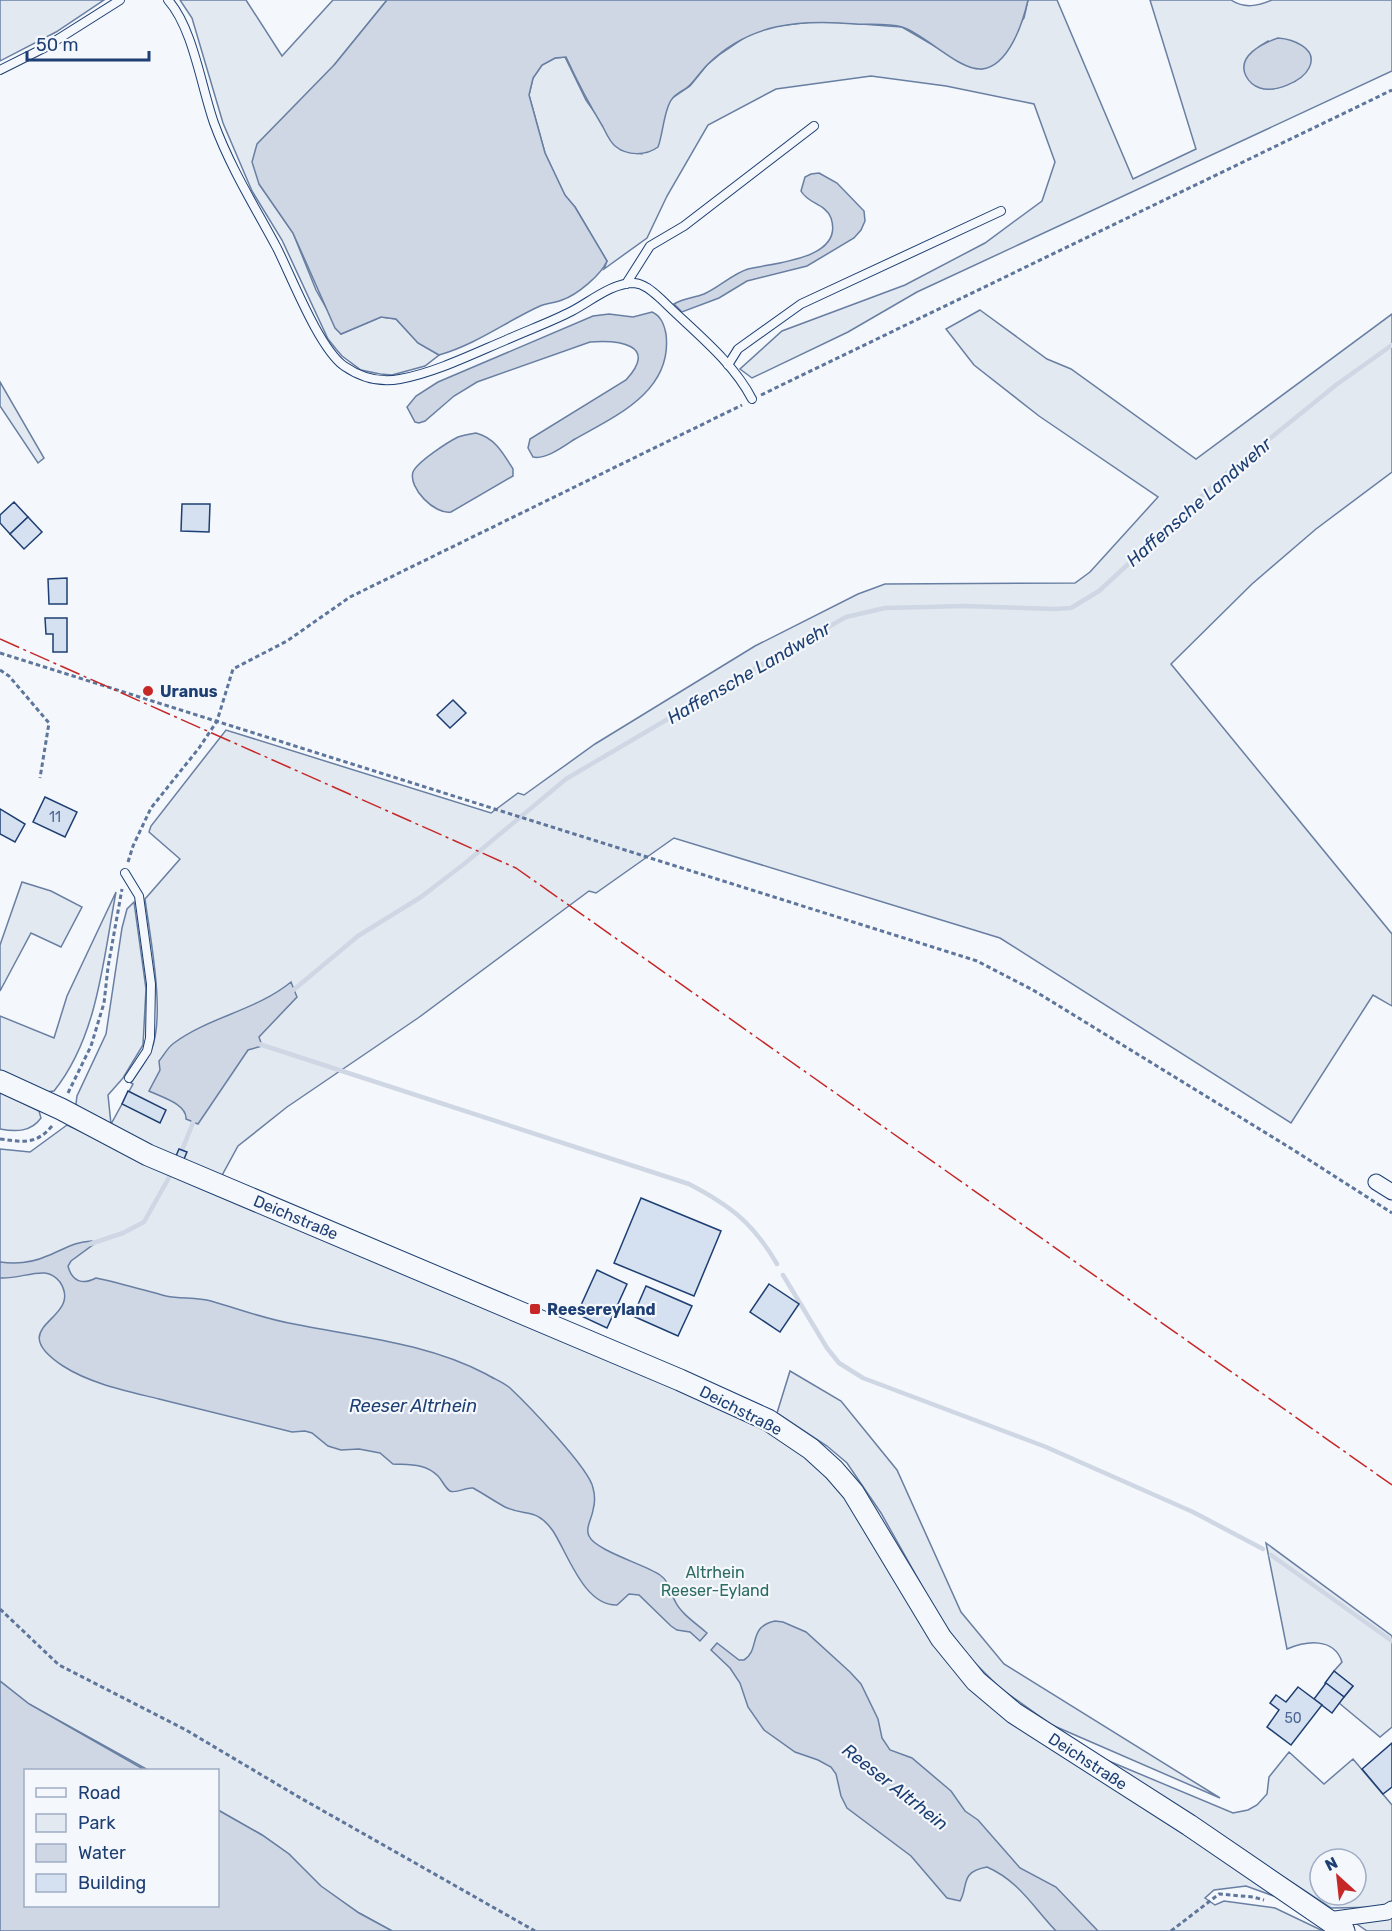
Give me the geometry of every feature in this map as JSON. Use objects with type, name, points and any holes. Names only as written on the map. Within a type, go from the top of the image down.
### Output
[{"type":"street","name":"Deichstraße","points":[[0,1081],[61,1109],[148,1155],[680,1380],[768,1420],[811,1449],[854,1492],[941,1638],[976,1681],[1024,1719],[1189,1826],[1336,1926]]},
{"type":"street","points":[[1376,1182],[1392,1192]]},
{"type":"street","points":[[1336,1926],[1392,1909]]},
{"type":"lane","points":[[0,70],[44,48],[120,0]]},
{"type":"lane","points":[[168,0],[183,22],[214,124],[246,192],[322,341],[333,357],[343,365],[358,374],[378,380],[399,380],[477,352],[570,312],[608,291],[626,284],[637,283],[649,288],[728,365],[744,384],[752,399]]},
{"type":"lane","points":[[626,284],[650,246],[684,226],[814,126]]},
{"type":"lane","points":[[728,365],[738,349],[801,304],[1000,211]]},
{"type":"lane","points":[[125,873],[139,896],[151,984],[150,1038],[147,1051],[129,1078]]},
{"type":"path","points":[[0,1139],[20,1142],[43,1137],[54,1124],[91,1046],[100,1019],[125,873],[133,846],[151,808],[199,748],[217,721],[233,669],[287,641],[350,597],[752,399],[1392,90]]},
{"type":"path","points":[[0,653],[977,961],[1042,996],[1392,1213]]},
{"type":"path","points":[[0,670],[9,676],[49,723],[40,778]]},
{"type":"path","points":[[0,1609],[58,1665],[186,1730],[535,1931]]},
{"type":"path","points":[[1171,1931],[1219,1894],[1253,1897],[1271,1902]]},
{"type":"green space","points":[[0,0],[104,0],[56,32],[0,61]]},
{"type":"green space","points":[[180,0],[246,0],[282,56],[333,0],[387,0],[335,64],[259,184],[293,233],[316,290],[341,334],[381,317],[396,319],[418,343],[439,355],[425,366],[392,375],[361,370],[342,356],[328,339],[282,240],[252,191],[223,123],[192,18]]},
{"type":"green space","points":[[1028,0],[1057,0],[1133,179],[1196,149],[1150,0],[1231,0],[1241,5],[1251,6],[1272,0],[1392,0],[1392,71],[917,292],[848,332],[752,378],[740,369],[782,331],[905,285],[985,243],[1042,201],[1055,162],[1034,104],[946,86],[871,76],[776,89],[708,125],[667,196],[647,238],[604,269],[607,261],[575,207],[565,196],[545,153],[529,95],[533,78],[542,65],[555,58],[565,57],[586,100],[621,150],[642,154],[671,99],[690,86],[707,65],[719,55],[750,34],[768,27],[820,21],[902,27],[967,65],[982,69],[1024,18]],"holes":[[[1268,41],[1295,81],[1273,89],[1246,60]]]},
{"type":"green space","name":"Altrhein Reeser-Eyland","points":[[980,310],[1047,359],[1071,369],[1196,459],[1392,314],[1392,472],[1316,529],[1252,584],[1171,664],[1392,934],[1392,1006],[1373,995],[1291,1123],[1000,938],[674,838],[596,893],[589,891],[418,1018],[287,1107],[238,1146],[213,1192],[752,1421],[785,1441],[816,1466],[845,1497],[931,1640],[1076,1763],[1282,1899],[1246,1886],[1214,1890],[1205,1898],[1215,1905],[1224,1901],[1275,1908],[1323,1931],[392,1931],[359,1913],[320,1886],[289,1854],[262,1835],[219,1811],[219,1769],[146,1769],[29,1704],[0,1681],[0,1149],[30,1152],[67,1125],[102,1141],[76,1104],[77,1096],[106,1034],[122,928],[127,909],[134,902],[146,989],[143,1045],[123,1078],[108,1095],[111,1124],[133,1084],[131,1083],[149,1055],[155,1036],[157,998],[145,899],[180,859],[149,832],[151,826],[226,730],[491,813],[518,793],[524,795],[595,744],[755,646],[858,594],[885,584],[1075,583],[1090,572],[1158,497],[1039,416],[974,365],[946,329]]},
{"type":"green space","points":[[0,382],[44,458],[38,463],[0,406]]},
{"type":"green space","points":[[22,882],[51,891],[82,907],[61,947],[31,933],[0,991],[0,945]]},
{"type":"green space","points":[[116,892],[97,996],[90,1022],[69,1069],[54,1091],[46,1092],[0,1071],[0,1016],[54,1038],[67,996]]},
{"type":"green space","points":[[0,1092],[39,1111],[41,1118],[33,1126],[23,1130],[0,1129]]},
{"type":"green space","points":[[790,1371],[841,1401],[897,1470],[961,1612],[1004,1664],[1220,1798],[1052,1725],[1000,1688],[971,1659],[943,1623],[881,1513],[847,1463],[827,1446],[777,1413]]},
{"type":"green space","points":[[1266,1543],[1392,1636],[1392,1727],[1380,1737],[1339,1703],[1353,1686],[1334,1671],[1342,1662],[1333,1648],[1311,1643],[1287,1649]]},
{"type":"green space","points":[[1289,1752],[1324,1784],[1353,1759],[1392,1805],[1392,1903],[1384,1907],[1331,1908],[1329,1907],[1368,1907],[1368,1847],[1308,1847],[1308,1893],[1104,1759],[1233,1813],[1248,1810],[1257,1805],[1267,1794],[1269,1777]]},
{"type":"green space","points":[[1392,1915],[1392,1931],[1367,1931],[1354,1922]]},
{"type":"water","points":[[387,0],[1028,0],[1018,31],[1007,52],[992,66],[982,69],[963,64],[911,31],[897,26],[815,22],[759,32],[724,50],[690,85],[674,97],[667,109],[658,147],[642,153],[625,152],[611,142],[566,57],[555,58],[542,65],[533,78],[529,95],[545,153],[565,195],[575,207],[607,261],[594,278],[568,297],[540,306],[478,339],[439,355],[418,343],[396,319],[381,317],[341,334],[335,328],[293,233],[259,184],[252,162],[257,144],[335,64]]},
{"type":"water","points":[[1278,38],[1290,40],[1307,50],[1311,61],[1309,68],[1300,78],[1280,88],[1258,87],[1246,76],[1245,62],[1253,51]]},
{"type":"water","points":[[819,173],[837,183],[864,211],[865,221],[854,238],[807,266],[747,281],[719,298],[682,312],[674,304],[704,294],[742,271],[803,257],[817,251],[827,243],[832,232],[831,218],[825,209],[808,199],[801,191],[805,177]]},
{"type":"water","points":[[652,312],[660,318],[664,327],[666,354],[651,386],[624,411],[544,456],[533,457],[528,448],[530,439],[626,380],[635,368],[638,359],[631,347],[612,342],[590,342],[477,382],[454,396],[425,421],[419,423],[415,422],[407,407],[416,396],[438,382],[593,316],[609,314],[633,317]]},
{"type":"water","points":[[476,433],[488,438],[498,447],[513,469],[513,476],[451,512],[438,509],[424,499],[419,492],[415,485],[413,472],[426,458],[447,443],[458,437]]},
{"type":"water","points":[[291,982],[297,997],[259,1037],[262,1046],[248,1050],[198,1124],[186,1119],[178,1105],[149,1091],[160,1070],[159,1061],[174,1043],[202,1026],[263,1000]]},
{"type":"water","name":"Reeser Altrhein","points":[[92,1241],[94,1244],[71,1261],[68,1266],[72,1276],[79,1281],[96,1278],[166,1296],[206,1300],[283,1322],[416,1348],[463,1363],[504,1384],[556,1436],[589,1479],[593,1488],[594,1505],[588,1533],[593,1542],[660,1575],[668,1584],[681,1610],[707,1633],[700,1641],[690,1632],[677,1630],[639,1595],[629,1594],[617,1605],[605,1603],[595,1597],[578,1577],[547,1523],[536,1515],[505,1507],[473,1488],[450,1491],[438,1476],[428,1469],[393,1464],[380,1453],[359,1449],[341,1450],[328,1446],[312,1433],[305,1431],[292,1432],[122,1390],[85,1378],[63,1366],[46,1352],[39,1341],[41,1331],[62,1306],[65,1295],[60,1282],[54,1276],[45,1273],[0,1278],[0,1262],[30,1262],[74,1244]]},
{"type":"water","points":[[775,1621],[806,1632],[850,1672],[861,1684],[878,1719],[882,1738],[890,1750],[912,1758],[951,1791],[965,1811],[978,1820],[1020,1868],[1056,1887],[1098,1931],[1056,1931],[1017,1887],[987,1867],[972,1872],[966,1880],[960,1901],[947,1898],[911,1856],[847,1808],[841,1796],[836,1774],[831,1767],[795,1752],[764,1730],[748,1707],[740,1683],[730,1668],[711,1650],[717,1643],[739,1660],[744,1660],[752,1650],[757,1633],[766,1624]]},
{"type":"water","points":[[0,1681],[29,1704],[143,1769],[24,1769],[24,1907],[219,1907],[219,1811],[262,1835],[289,1854],[321,1886],[359,1913],[392,1931],[0,1931]]},
{"type":"building","points":[[14,502],[28,517],[10,534],[0,523],[0,515]]},
{"type":"building","points":[[182,504],[210,504],[209,532],[181,531]]},
{"type":"building","points":[[28,517],[42,532],[24,549],[10,534]]},
{"type":"building","points":[[67,578],[67,604],[49,604],[48,579]]},
{"type":"building","points":[[45,618],[67,618],[67,652],[53,652],[53,634],[46,634]]},
{"type":"building","points":[[453,700],[466,713],[450,728],[437,715]]},
{"type":"building","points":[[45,797],[77,812],[65,837],[33,822]]},
{"type":"building","points":[[0,809],[25,824],[15,842],[0,834]]},
{"type":"building","points":[[128,1091],[166,1110],[160,1123],[122,1104]]},
{"type":"building","points":[[179,1149],[187,1152],[184,1159],[176,1156]]},
{"type":"building","points":[[641,1198],[721,1231],[694,1296],[614,1263]]},
{"type":"building","points":[[597,1270],[627,1284],[607,1328],[577,1314]]},
{"type":"building","points":[[769,1284],[799,1304],[780,1332],[750,1312]]},
{"type":"building","points":[[646,1286],[692,1306],[678,1336],[633,1316]]},
{"type":"building","points":[[1334,1671],[1353,1686],[1344,1697],[1325,1683]]},
{"type":"building","points":[[1326,1683],[1344,1697],[1332,1713],[1314,1699]]},
{"type":"building","points":[[1298,1687],[1322,1705],[1291,1745],[1267,1727],[1279,1710],[1270,1703],[1276,1695],[1286,1702]]},
{"type":"building","points":[[1392,1743],[1392,1787],[1383,1794],[1362,1769]]},
{"type":"waterway","name":"Haffensche Landwehr","points":[[291,992],[358,936],[421,897],[464,864],[566,779],[846,617],[885,608],[964,606],[1071,608],[1099,591],[1227,473],[1336,385],[1392,345]]},
{"type":"waterway","points":[[259,1044],[689,1184],[729,1208],[750,1226],[777,1264]]},
{"type":"waterway","name":"Haffensche Landwehr","points":[[182,1150],[195,1118]]},
{"type":"waterway","points":[[90,1244],[123,1233],[144,1222],[171,1174]]},
{"type":"waterway","points":[[783,1275],[827,1348],[839,1363],[863,1378],[1046,1447],[1193,1512],[1263,1549]]},
{"type":"waterway","points":[[1271,1555],[1392,1641]]},
{"type":"power","points":[[0,639],[516,868],[1392,1485]]},
{"type":"place","name":"Uranus","points":[[148,691]]},
{"type":"place","name":"Reesereyland","points":[[535,1309]]}]
